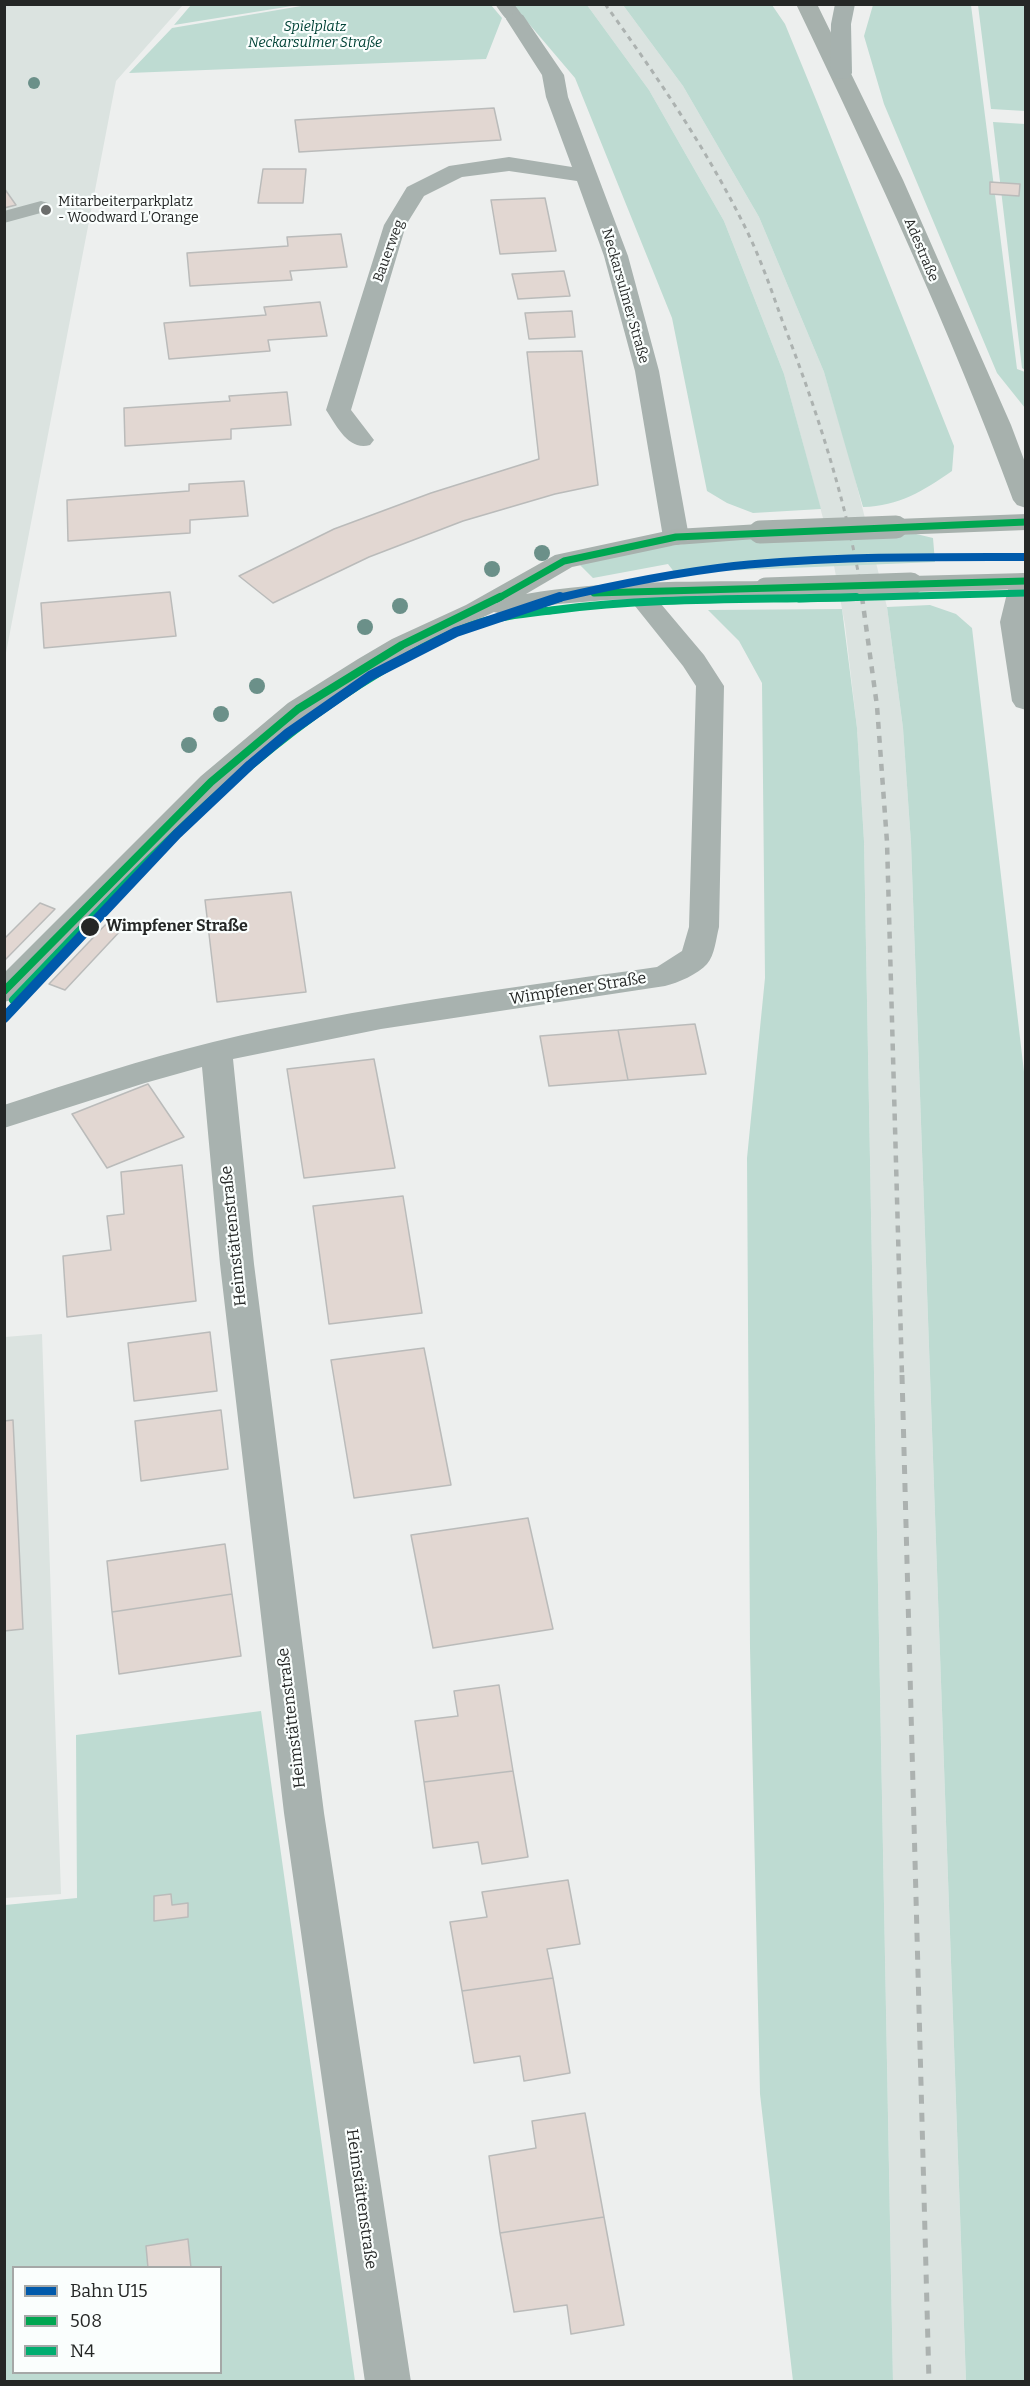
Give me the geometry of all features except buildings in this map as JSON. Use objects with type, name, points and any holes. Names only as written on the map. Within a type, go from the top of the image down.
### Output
[{"type":"highway","points":[[842,73],[842,24],[845,4]]},
{"type":"main road","name":"Adestraße","points":[[806,4],[842,73],[892,180],[998,425],[1026,500]]},
{"type":"main road","points":[[998,425],[1026,443]]},
{"type":"main road","points":[[4,992],[212,782],[298,709],[402,645],[476,611],[564,561],[676,537],[1026,522]]},
{"type":"main road","points":[[476,611],[558,596],[636,591],[911,584],[1025,574]]},
{"type":"street","name":"Neckarsulmer Straße","points":[[510,12],[553,75],[557,97],[616,256],[647,371],[676,537]]},
{"type":"street","name":"Bauerweg","points":[[361,440],[338,410],[395,225],[416,192],[457,171],[509,164],[585,176]]},
{"type":"street","points":[[1025,574],[1014,622],[1026,701]]},
{"type":"street","name":"Wimpfener Straße","points":[[4,1117],[154,1068],[216,1052],[337,1026],[665,976],[696,957],[705,927],[710,686],[694,661],[636,591]]},
{"type":"street","name":"Heimstättenstraße","points":[[216,1052],[238,1275],[304,1814],[388,2382]]},
{"type":"lane","points":[[4,217],[41,207]]},
{"type":"shaded area","points":[[5,5],[183,5],[116,81],[5,658]]},
{"type":"shaded area","points":[[587,5],[623,5],[683,86],[759,217],[824,372],[852,466],[887,607],[903,728],[911,843],[966,2381],[893,2381],[864,841],[857,728],[845,625],[830,544],[784,374],[724,221],[649,90]]},
{"type":"shaded area","points":[[42,1334],[61,1894],[5,1898],[5,1337]]},
{"type":"green space","points":[[191,4],[298,5],[174,25]]},
{"type":"green space","name":"Spielplatz Neckarsulmer Straße","points":[[313,4],[491,5],[502,18],[486,59],[129,73],[172,28]]},
{"type":"green space","points":[[513,5],[587,5],[649,90],[724,221],[784,374],[821,509],[753,513],[727,503],[707,491],[672,318],[575,78]]},
{"type":"green space","points":[[623,5],[772,5],[785,24],[954,446],[952,471],[910,496],[888,504],[863,507],[824,372],[759,217],[683,86]]},
{"type":"green space","points":[[873,5],[971,5],[1017,369],[1025,372],[1025,408],[997,373],[884,104],[864,36]]},
{"type":"green space","points":[[978,5],[1025,5],[1025,111],[991,109]]},
{"type":"green space","points":[[993,122],[1025,124],[1025,370],[1022,368]]},
{"type":"green space","points":[[912,533],[933,538],[935,562],[719,571],[678,577],[668,564],[593,578],[580,565],[634,551],[709,541]]},
{"type":"green space","points":[[930,605],[956,614],[972,628],[1026,1089],[1025,2381],[966,2381],[911,843],[903,728],[887,607]]},
{"type":"green space","points":[[842,609],[857,728],[864,841],[893,2382],[793,2381],[760,2094],[750,1648],[747,1158],[765,978],[762,683],[739,641],[708,610]]},
{"type":"green space","points":[[261,1711],[355,2381],[5,2382],[5,1905],[77,1898],[76,1735]]},
{"type":"railway","points":[[605,4],[697,140],[756,250],[830,457],[849,528],[863,599]]},
{"type":"railway","points":[[862,597],[877,706],[887,842],[902,1376]]},
{"type":"railway","points":[[902,1375],[929,2382]]},
{"type":"rail line","name":"U15","points":[[4,1018],[177,834],[250,765],[288,733],[370,676],[456,632],[546,601],[639,579],[734,566],[831,559],[1026,557]]},
{"type":"transit line","name":"508","points":[[4,991],[211,782],[298,709],[402,645],[476,611],[564,561],[676,537],[1026,522]]},
{"type":"transit line","name":"508","points":[[594,593],[1026,581]]},
{"type":"transit line","name":"N4","points":[[13,1000],[171,838],[226,786],[284,738],[344,693],[409,655],[478,623],[525,614],[608,604],[1026,593]]},
{"type":"place","name":"Mitarbeiterparkplatz - Woodward L'Orange","points":[[46,210]]},
{"type":"place","name":"Wimpfener Straße","points":[[90,927]]}]
